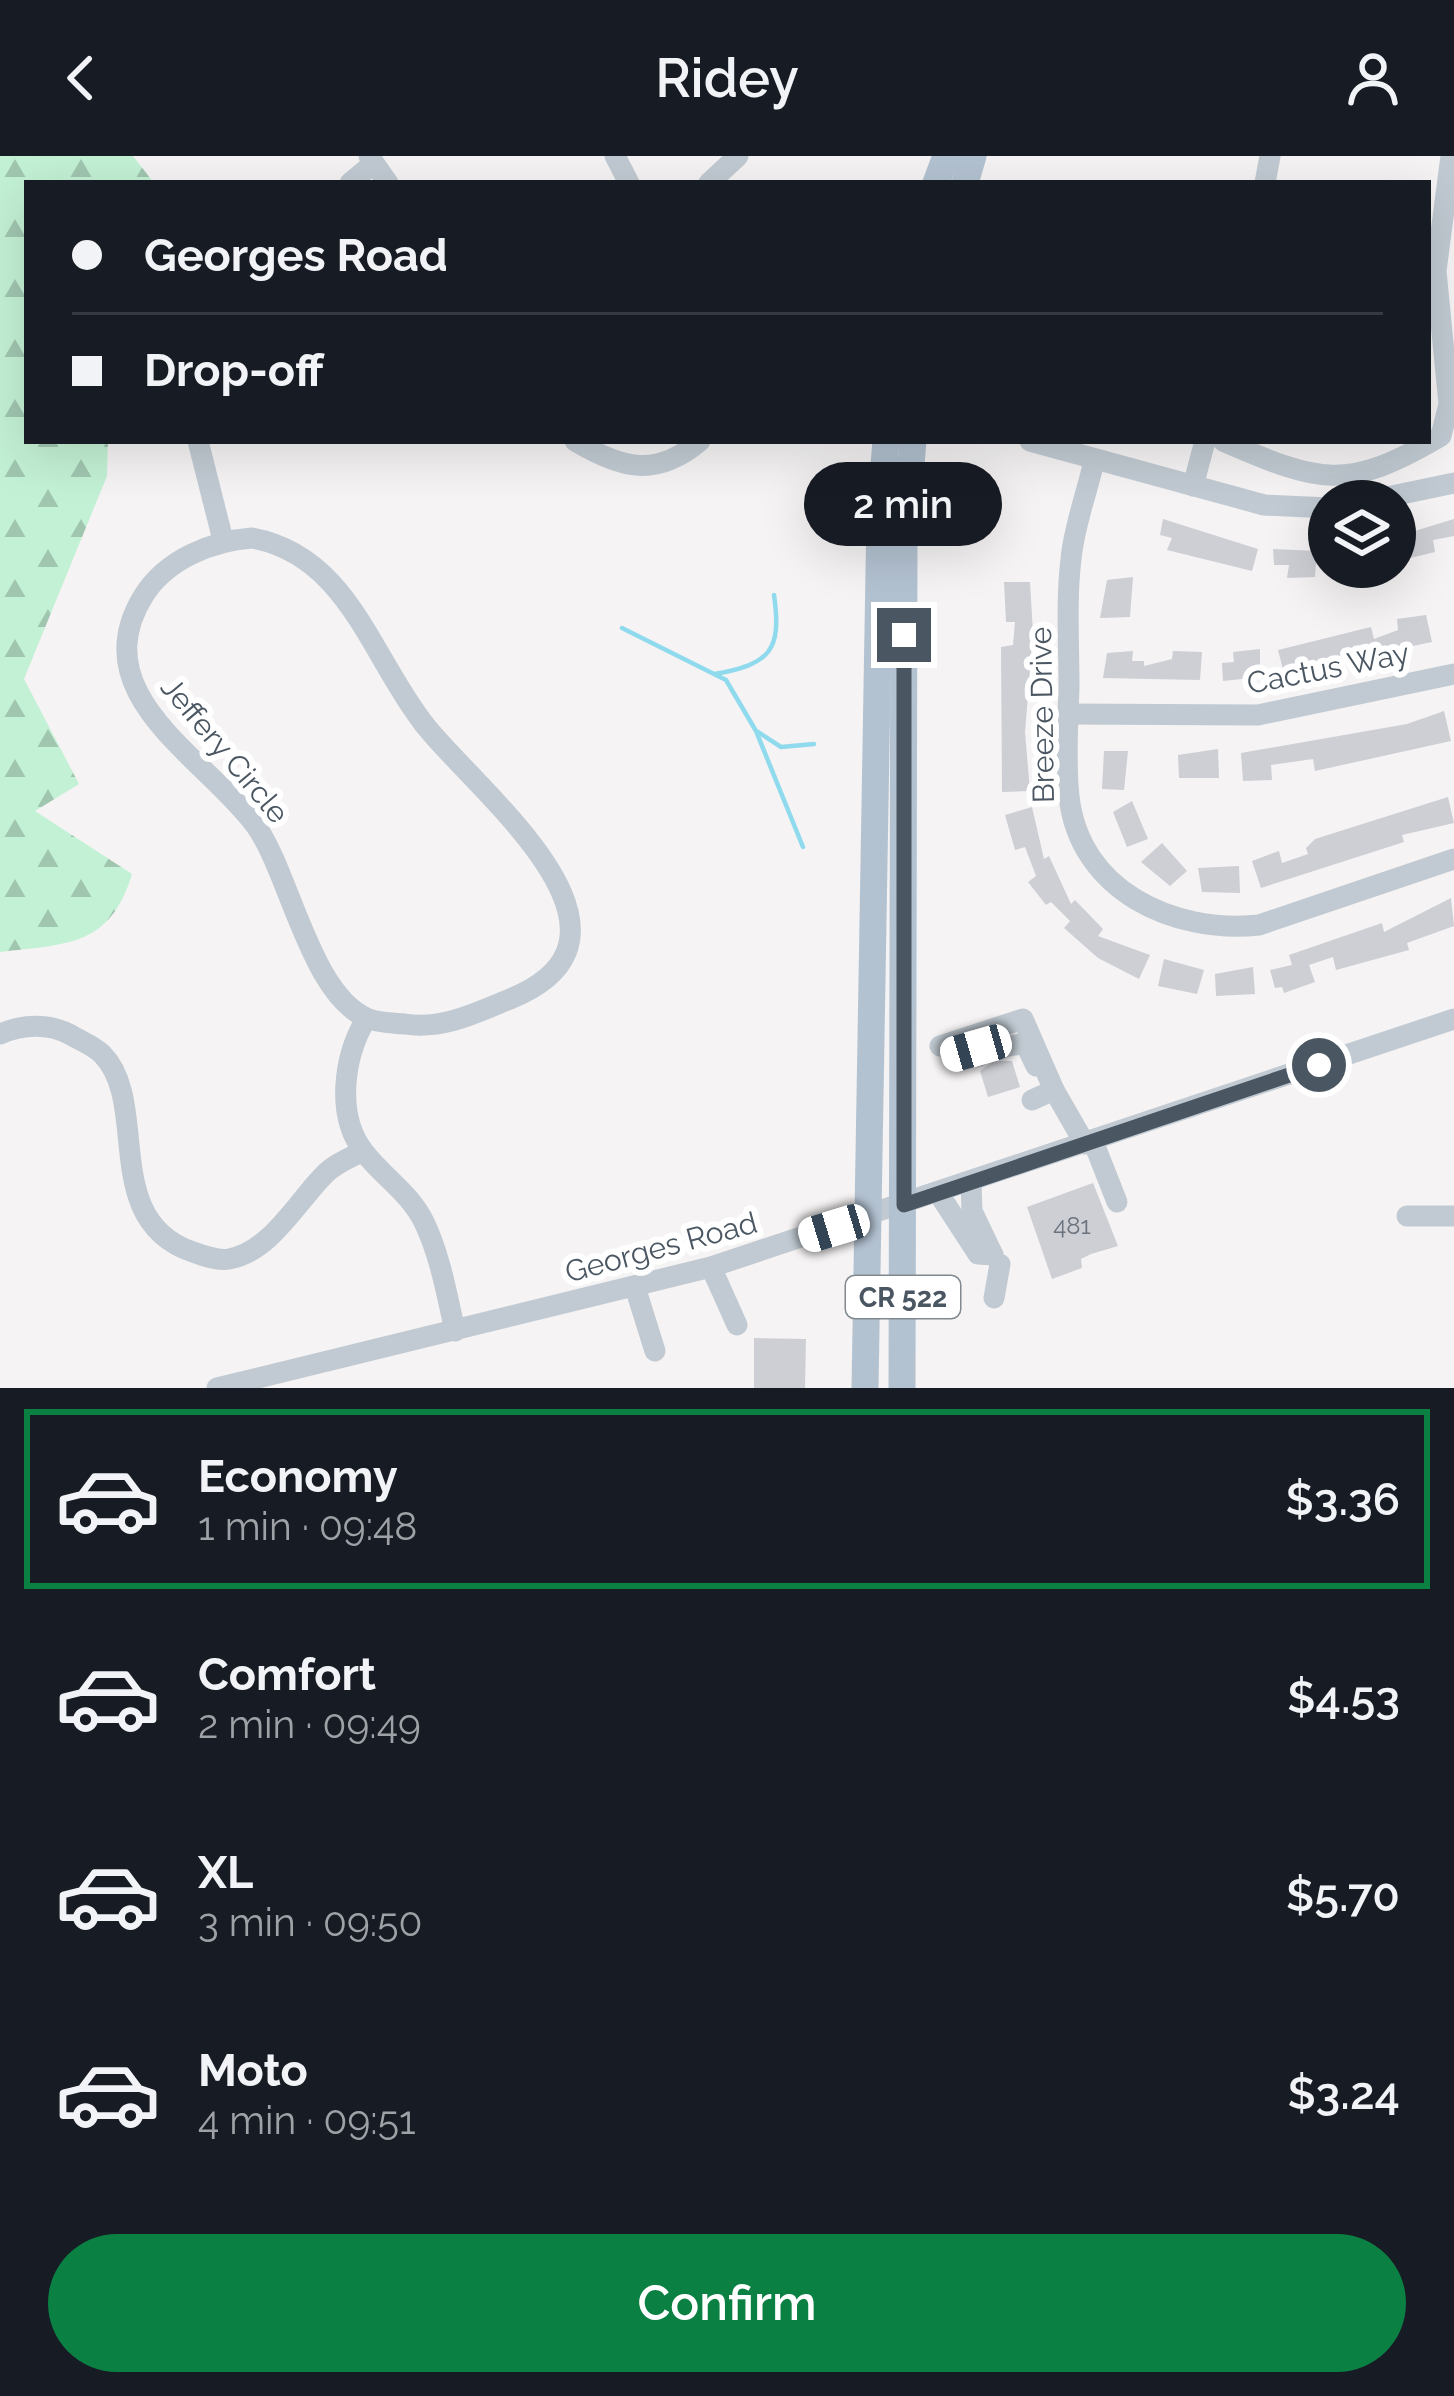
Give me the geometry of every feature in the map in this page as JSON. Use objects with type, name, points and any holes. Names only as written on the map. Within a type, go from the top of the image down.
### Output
[{"type":"main road","name":"CR 522","points":[[865,1388],[886,444]]},
{"type":"main road","name":"CR 522","points":[[902,1388],[904,544],[913,444]]},
{"type":"street","points":[[712,180],[739,156]]},
{"type":"street","points":[[1431,442],[1441,436],[1448,404],[1436,272],[1451,156]]},
{"type":"street","points":[[198,444],[223,540],[281,544],[316,563],[423,724],[550,862],[566,901],[568,940],[551,974],[532,990],[455,1021],[419,1026],[366,1018],[356,1035],[345,1089],[347,1118],[363,1151],[396,1180],[423,1221],[455,1330]]},
{"type":"street","points":[[580,444],[615,463],[665,466],[696,444]]},
{"type":"street","points":[[1040,444],[1264,505],[1308,507]]},
{"type":"street","points":[[1193,486],[1204,444]]},
{"type":"street","points":[[1230,444],[1288,470],[1332,480],[1406,458],[1428,444]]},
{"type":"street","name":"Breeze Drive","points":[[1094,461],[1071,553],[1068,714],[1069,798],[1077,829],[1093,860],[1124,893],[1150,909],[1214,926],[1259,925],[1454,859]]},
{"type":"street","points":[[1416,491],[1454,483]]},
{"type":"street","name":"Jeffery Circle","points":[[223,540],[190,555],[148,589],[129,638],[134,688],[162,730],[226,790],[255,825],[320,968],[366,1018]]},
{"type":"street","name":"Cactus Way","points":[[1068,714],[1258,715],[1454,674]]},
{"type":"street","name":"Georges Road","points":[[217,1388],[710,1268],[1454,1019]]},
{"type":"street","points":[[0,1034],[38,1026],[60,1029],[103,1054],[116,1078],[143,1212],[158,1234],[206,1257],[227,1259],[268,1239],[328,1171],[363,1151]]},
{"type":"street","points":[[1032,1030],[1012,1028],[945,1050],[1025,1042],[1043,1095],[1089,1143],[1117,1202]]},
{"type":"street","points":[[1032,1030],[1043,1095]]},
{"type":"street","points":[[988,1048],[1032,1030]]},
{"type":"street","points":[[939,1194],[978,1254],[993,1255],[972,1211],[971,1183]]},
{"type":"street","points":[[1407,1216],[1454,1216]]},
{"type":"street","points":[[994,1298],[1000,1264]]},
{"type":"street","points":[[710,1268],[737,1325]]},
{"type":"street","points":[[635,1287],[655,1351]]},
{"type":"green space","points":[[0,156],[133,156],[152,180],[24,180],[24,444],[108,444],[107,476],[24,679],[79,784],[35,811],[132,874],[112,916],[98,929],[65,943],[0,952]]},
{"type":"building","points":[[1163,519],[1258,549],[1252,571],[1167,550],[1172,538],[1160,535]]},
{"type":"building","points":[[1454,519],[1454,536],[1433,540],[1435,552],[1416,557],[1416,531]]},
{"type":"building","points":[[1273,549],[1308,551],[1308,577],[1287,578],[1289,565],[1274,565]]},
{"type":"building","points":[[1133,577],[1130,617],[1100,618],[1107,580]]},
{"type":"building","points":[[1004,582],[1030,582],[1033,633],[1025,732],[1030,791],[1002,792],[1001,647],[1013,645],[1015,622],[1006,622]]},
{"type":"building","points":[[1426,615],[1432,642],[1284,673],[1278,650],[1371,627],[1374,639],[1398,630],[1397,619]]},
{"type":"building","points":[[1260,649],[1260,677],[1223,681],[1222,663],[1234,662],[1233,652]]},
{"type":"building","points":[[1133,651],[1132,661],[1144,661],[1144,666],[1172,659],[1173,651],[1202,652],[1200,680],[1103,678],[1107,653]]},
{"type":"building","points":[[1444,711],[1451,741],[1315,771],[1313,759],[1271,765],[1272,780],[1243,781],[1241,753],[1407,724]]},
{"type":"building","points":[[1218,749],[1219,778],[1179,778],[1178,755]]},
{"type":"building","points":[[1104,751],[1128,751],[1124,790],[1102,789]]},
{"type":"building","points":[[1448,797],[1454,823],[1402,835],[1404,842],[1261,888],[1252,861],[1279,851],[1282,863],[1308,854],[1306,848],[1315,839]]},
{"type":"building","points":[[1132,801],[1148,839],[1127,847],[1113,812]]},
{"type":"building","points":[[1032,807],[1044,859],[1049,856],[1071,904],[1075,900],[1103,929],[1098,936],[1150,955],[1139,979],[1098,958],[1064,928],[1070,921],[1051,902],[1046,905],[1028,882],[1036,876],[1025,847],[1015,850],[1005,815]]},
{"type":"building","points":[[1162,843],[1187,871],[1170,886],[1141,862]]},
{"type":"building","points":[[1239,866],[1240,893],[1202,892],[1198,868]]},
{"type":"building","points":[[1451,898],[1454,926],[1407,943],[1409,950],[1336,970],[1333,957],[1309,965],[1315,982],[1284,993],[1282,987],[1275,988],[1270,970],[1292,965],[1289,955],[1382,923],[1384,932]]},
{"type":"building","points":[[1164,959],[1204,970],[1197,994],[1158,986]]},
{"type":"building","points":[[1253,967],[1255,994],[1216,996],[1215,974]]},
{"type":"building","points":[[993,1061],[1012,1061],[1020,1087],[988,1097],[980,1071]]},
{"type":"building","points":[[1093,1183],[1118,1246],[1081,1259],[1082,1268],[1052,1279],[1027,1207]]},
{"type":"building","points":[[754,1338],[806,1339],[805,1388],[754,1388]]},
{"type":"waterway","points":[[715,674],[749,665],[768,652],[776,630],[774,595]]},
{"type":"waterway","points":[[622,628],[726,680],[756,731],[803,847]]},
{"type":"waterway","points":[[758,732],[781,747],[814,744]]},
{"type":"route","points":[[904,635],[904,1205],[1319,1065]]}]
